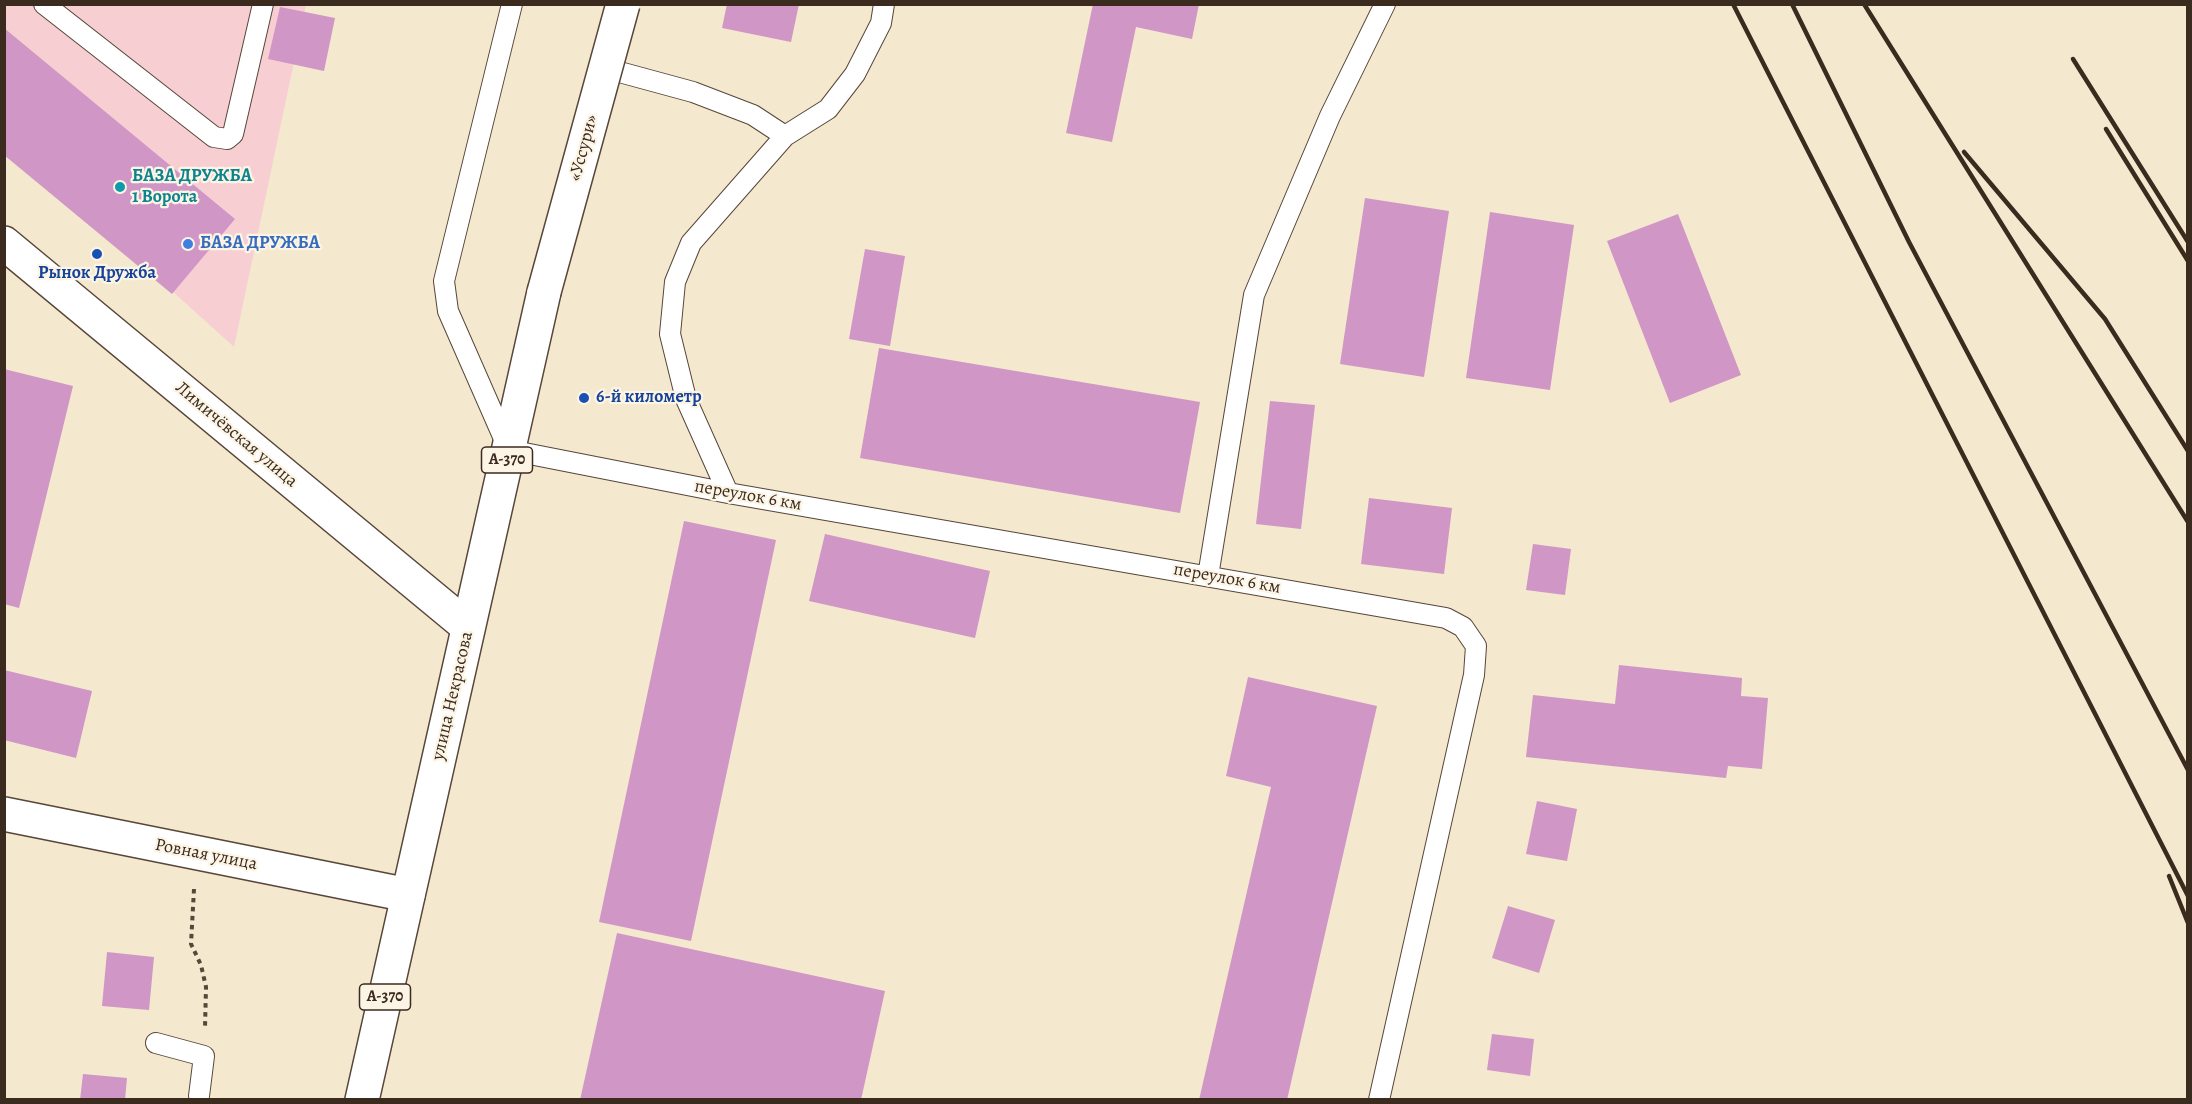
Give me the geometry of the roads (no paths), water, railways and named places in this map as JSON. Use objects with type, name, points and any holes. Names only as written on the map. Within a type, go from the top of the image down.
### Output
[{"type":"main road","name":"«Уссури»","points":[[544,292],[623,4]]},
{"type":"main road","name":"Лимичёвская улица","points":[[4,243],[468,627]]},
{"type":"main road","name":"улица Некрасова","points":[[362,1100],[544,292]]},
{"type":"main road","name":"Ровная улица","points":[[4,814],[408,895]]},
{"type":"lane","points":[[44,4],[214,138],[227,139],[233,134],[263,4]]},
{"type":"lane","points":[[509,450],[448,311],[444,281],[512,4]]},
{"type":"lane","points":[[728,493],[686,399],[670,334],[675,282],[691,243],[785,136],[828,109],[855,74],[881,23],[884,4]]},
{"type":"lane","points":[[1208,576],[1254,295],[1330,116],[1385,4]]},
{"type":"lane","points":[[601,67],[693,92],[753,115],[785,136]]},
{"type":"lane","name":"переулок 6 км","points":[[509,450],[728,493],[1446,618],[1463,627],[1476,646],[1474,675],[1379,1100]]},
{"type":"lane","points":[[156,1043],[204,1056],[205,1098]]},
{"type":"railway","points":[[1733,4],[2188,896]]},
{"type":"railway","points":[[1792,4],[1909,242],[2188,770]]},
{"type":"railway","points":[[1864,4],[2188,522]]},
{"type":"railway","points":[[2073,59],[2188,242]]},
{"type":"railway","points":[[2106,129],[2188,261]]},
{"type":"railway","points":[[1964,152],[2105,319],[2188,451]]},
{"type":"railway","points":[[2169,876],[2188,923]]},
{"type":"place","name":"БАЗА ДРУЖБА 1 Ворота","points":[[120,187]]},
{"type":"place","name":"БАЗА ДРУЖБА","points":[[188,244]]},
{"type":"place","name":"Рынок Дружба","points":[[97,254]]},
{"type":"place","name":"6-й километр","points":[[584,398]]}]
